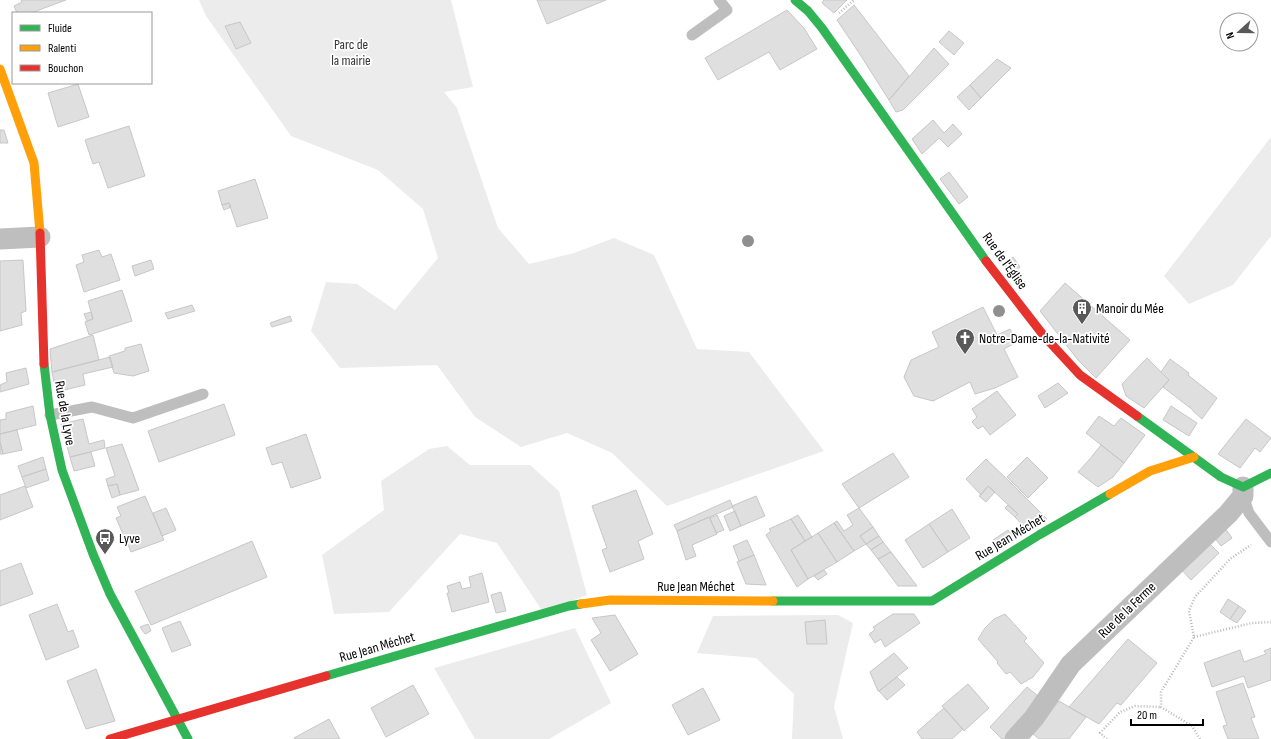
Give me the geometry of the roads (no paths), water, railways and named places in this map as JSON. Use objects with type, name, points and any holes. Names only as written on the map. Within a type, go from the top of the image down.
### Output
[{"type":"street","name":"Rue de l'Église","points":[[796,0],[808,11],[822,28],[987,262],[1044,336],[1080,375],[1243,492]]},
{"type":"street","name":"Rue de la Lyve","points":[[0,69],[34,163],[40,237],[44,369],[50,415],[62,470],[93,554],[110,594],[188,739]]},
{"type":"street","points":[[0,239],[40,237]]},
{"type":"street","name":"Rue Jean Méchet","points":[[110,739],[569,606],[610,600],[932,601],[1039,535],[1150,471],[1194,457]]},
{"type":"street","points":[[1243,492],[1271,473]]},
{"type":"street","name":"Rue de la Ferme","points":[[1015,739],[1034,718],[1071,664],[1228,514],[1243,492]]},
{"type":"lane","points":[[692,35],[727,10],[718,0]]},
{"type":"lane","points":[[50,415],[92,407],[133,418],[203,394]]},
{"type":"lane","points":[[1243,492],[1249,513],[1268,539]]},
{"type":"place","name":"Manoir du Mée","points":[[1082,325]]},
{"type":"place","name":"Notre-Dame-de-la-Nativité","points":[[965,355]]},
{"type":"place","name":"Lyve","points":[[105,555]]},
{"type":"park label","name":"Parc de la mairie","points":[[351,52]]}]
